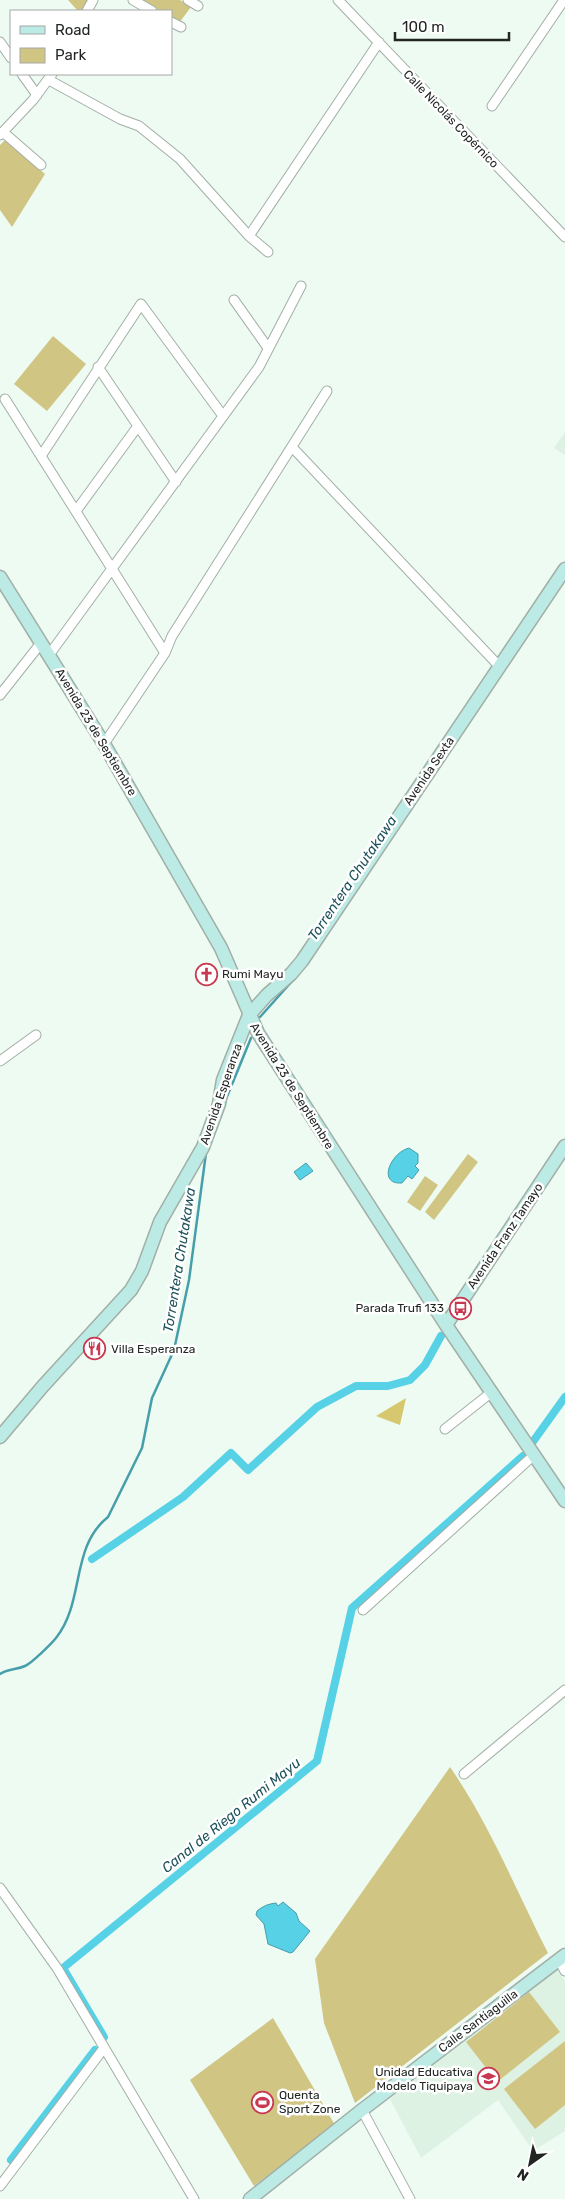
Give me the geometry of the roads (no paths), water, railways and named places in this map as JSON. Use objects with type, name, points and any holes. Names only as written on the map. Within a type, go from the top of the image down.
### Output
[{"type":"main road","name":"Avenida Sexta","points":[[253,1023],[267,995],[291,974],[302,961],[565,569]]},
{"type":"main road","name":"Avenida 23 de Septiembre","points":[[0,577],[104,744],[221,948],[253,1023],[446,1325],[565,1502]]},
{"type":"main road","name":"Avenida Esperanza","points":[[0,1437],[43,1386],[131,1290],[160,1222],[203,1147],[219,1104],[224,1080],[253,1023]]},
{"type":"main road","name":"Avenida Franz Tamayo","points":[[446,1325],[565,1146]]},
{"type":"main road","name":"Calle Santiaguilla","points":[[250,2199],[362,2110],[563,1962]]},
{"type":"street","points":[[132,0],[150,10]]},
{"type":"street","points":[[188,0],[198,6]]},
{"type":"street","name":"Calle Nicolás Copérnico","points":[[338,0],[565,237]]},
{"type":"street","points":[[492,106],[564,0]]},
{"type":"street","points":[[172,23],[181,28]]},
{"type":"street","points":[[0,42],[10,57]]},
{"type":"street","points":[[249,236],[379,42]]},
{"type":"street","points":[[23,75],[37,95]]},
{"type":"street","points":[[41,165],[1,133],[37,95],[50,77],[120,119],[139,126],[180,159],[249,236],[268,252]]},
{"type":"street","points":[[49,655],[258,367],[301,286]]},
{"type":"street","points":[[234,300],[268,348]]},
{"type":"street","points":[[40,456],[142,304],[224,416]]},
{"type":"street","points":[[98,367],[176,482]]},
{"type":"street","points":[[104,744],[165,653],[172,636],[327,391]]},
{"type":"street","points":[[5,399],[165,653]]},
{"type":"street","points":[[76,512],[138,426]]},
{"type":"street","points":[[292,447],[499,666]]},
{"type":"street","points":[[0,695],[41,643]]},
{"type":"street","points":[[0,1061],[36,1035]]},
{"type":"street","points":[[444,1428],[492,1392]]},
{"type":"street","points":[[363,1610],[534,1456]]},
{"type":"street","points":[[464,1774],[565,1690]]},
{"type":"street","points":[[0,1888],[57,1968],[194,2199]]},
{"type":"street","points":[[0,2186],[104,2048]]},
{"type":"street","points":[[362,2110],[410,2199]]},
{"type":"water","points":[[409,1148],[418,1154],[418,1163],[415,1166],[419,1170],[412,1179],[408,1176],[402,1183],[394,1182],[388,1174],[389,1168],[396,1156]]},
{"type":"water","points":[[306,1163],[313,1171],[300,1180],[294,1172]]},
{"type":"water","points":[[283,1902],[296,1913],[299,1921],[310,1931],[293,1952],[290,1953],[268,1944],[264,1924],[256,1915],[257,1911],[268,1905],[276,1903],[278,1906]]},
{"type":"waterway","name":"Torrentera Chutakawa","points":[[260,1017],[294,979]]},
{"type":"waterway","name":"Torrentera Chutakawa","points":[[226,1099],[251,1038]]},
{"type":"waterway","name":"Torrentera Chutakawa","points":[[0,1674],[25,1666],[32,1661],[56,1638],[65,1624],[71,1608],[82,1559],[88,1544],[96,1529],[108,1517],[142,1448],[152,1398],[174,1350],[189,1280],[206,1153]]},
{"type":"waterway","points":[[92,1559],[183,1497],[231,1453],[248,1470],[317,1407],[356,1386],[388,1386],[410,1380],[425,1365],[441,1336]]},
{"type":"waterway","name":"Canal de Riego Rumi Mayu","points":[[532,1443],[565,1397]]},
{"type":"waterway","name":"Canal de Riego Rumi Mayu","points":[[104,2037],[63,1968],[317,1761],[352,1608],[523,1456]]},
{"type":"waterway","name":"Canal de Riego Rumi Mayu","points":[[11,2160],[95,2050]]},
{"type":"place","name":"Rumi Mayu","points":[[206,974]]},
{"type":"place","name":"Parada Trufi 133","points":[[460,1308]]},
{"type":"place","name":"Villa Esperanza","points":[[95,1349]]},
{"type":"place","name":"Unidad Educativa Modelo Tiquipaya","points":[[489,2079]]},
{"type":"place","name":"Quenta Sport Zone","points":[[263,2102]]}]
